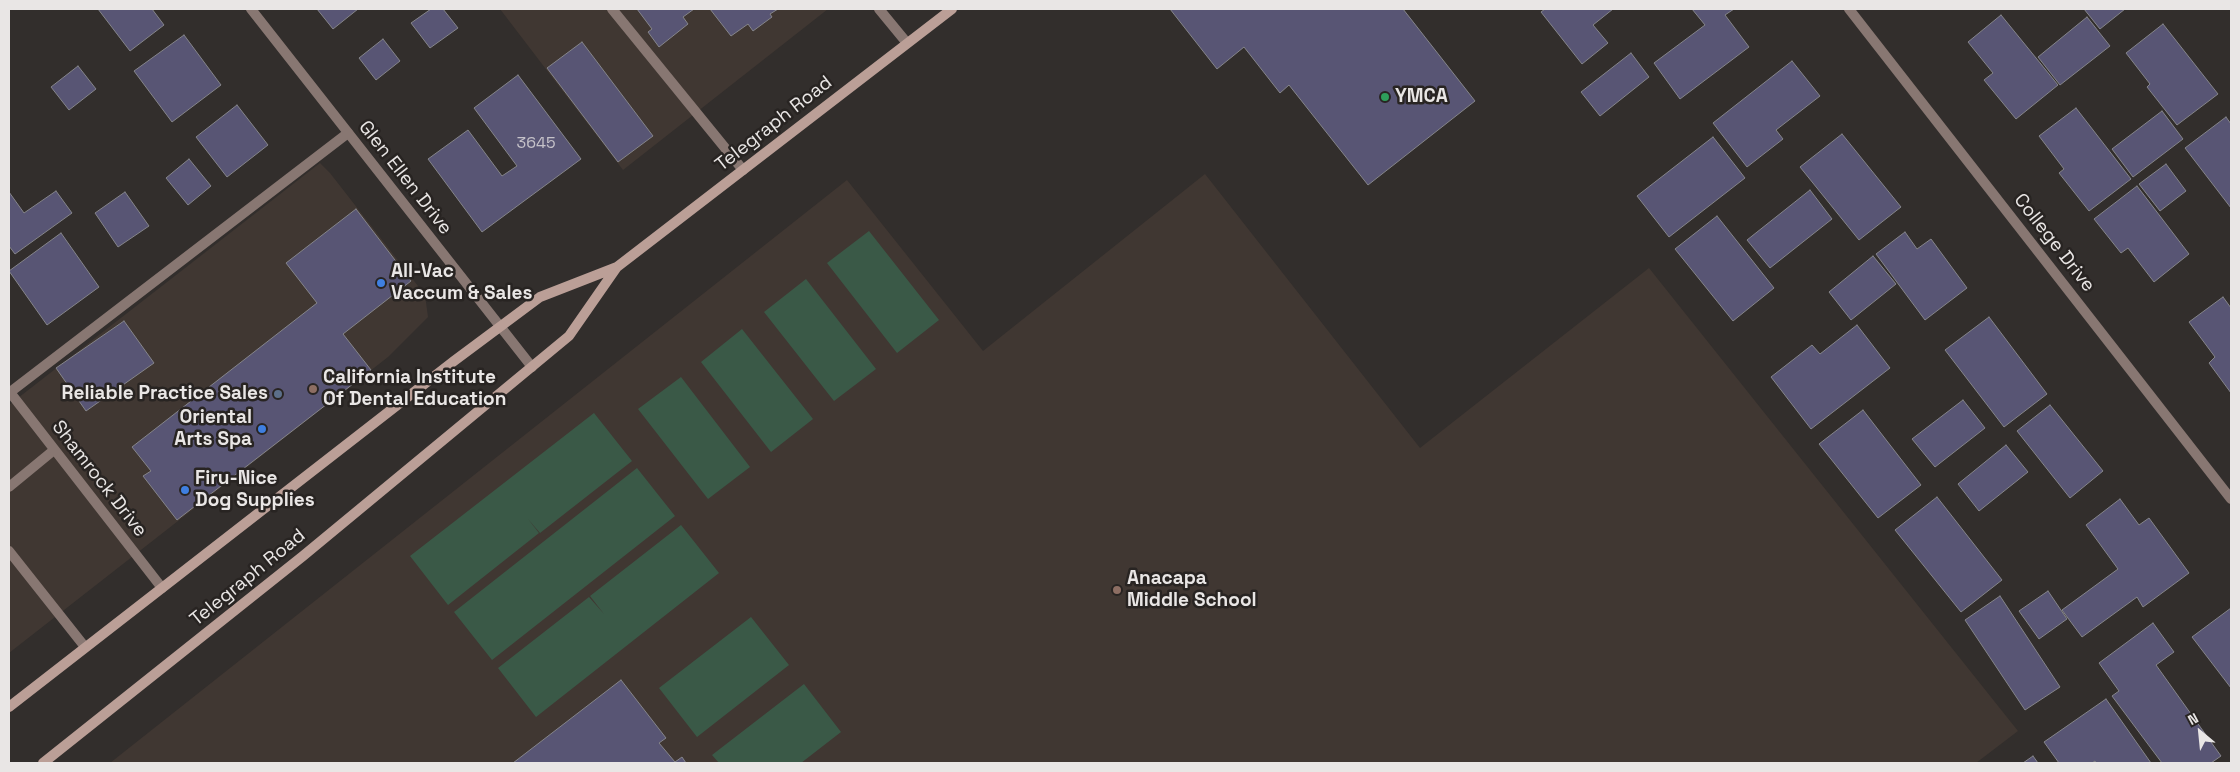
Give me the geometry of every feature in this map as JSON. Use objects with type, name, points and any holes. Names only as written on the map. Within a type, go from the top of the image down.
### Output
[{"type":"main road","name":"Telegraph Road","points":[[9,706],[540,297],[617,267],[952,9]]},
{"type":"main road","name":"Telegraph Road","points":[[43,763],[303,556],[532,368],[569,336],[617,267]]},
{"type":"street","name":"Glen Ellen Drive","points":[[251,9],[532,368]]},
{"type":"street","points":[[612,9],[743,170]]},
{"type":"street","points":[[879,9],[908,43]]},
{"type":"street","name":"College Drive","points":[[1849,9],[2231,498]]},
{"type":"street","points":[[9,392],[348,133]]},
{"type":"street","name":"Shamrock Drive","points":[[9,392],[162,588]]},
{"type":"street","points":[[9,487],[54,450]]},
{"type":"street","points":[[9,551],[85,647]]},
{"type":"shaded area","points":[[500,9],[828,9],[623,170]]},
{"type":"shaded area","points":[[320,163],[330,173],[425,295],[428,317],[388,357],[9,653],[9,405]]},
{"type":"shaded area","name":"Anacapa Middle School","points":[[1205,174],[1420,448],[1649,268],[2018,731],[1976,763],[110,763],[847,180],[983,351]]},
{"type":"green space","points":[[869,231],[939,320],[897,353],[827,263]]},
{"type":"green space","points":[[806,279],[876,369],[834,401],[764,312]]},
{"type":"green space","points":[[742,329],[813,419],[771,452],[701,362]]},
{"type":"green space","points":[[681,377],[750,467],[708,499],[638,409]]},
{"type":"green space","points":[[594,413],[632,461],[540,533],[528,519],[539,533],[448,605],[410,556]]},
{"type":"green space","points":[[637,468],[675,516],[492,660],[454,612]]},
{"type":"green space","points":[[681,525],[719,573],[536,717],[498,668],[589,597],[604,614],[590,596]]},
{"type":"green space","points":[[751,617],[789,665],[697,737],[659,688]]},
{"type":"green space","points":[[804,684],[841,732],[801,763],[719,763],[712,755]]},
{"type":"building","points":[[98,9],[152,9],[164,25],[130,51]]},
{"type":"building","points":[[317,9],[358,9],[333,29]]},
{"type":"building","points":[[431,9],[443,9],[458,28],[430,48],[411,23]]},
{"type":"building","points":[[637,9],[694,9],[683,17],[688,24],[659,47],[648,32],[652,29]]},
{"type":"building","points":[[710,9],[778,9],[770,14],[772,17],[753,31],[748,24],[731,36]]},
{"type":"building","name":"YMCA","points":[[1170,9],[1403,9],[1475,101],[1368,185],[1289,85],[1280,93],[1244,47],[1217,69]]},
{"type":"building","points":[[1545,9],[1613,9],[1593,25],[1608,43],[1582,64],[1541,12]]},
{"type":"building","points":[[1692,9],[1734,9],[1725,15],[1749,47],[1680,99],[1654,63],[1705,25]]},
{"type":"building","points":[[2084,9],[2125,9],[2100,29]]},
{"type":"building","points":[[2001,15],[2058,85],[2016,119],[1984,80],[1993,73],[1968,42]]},
{"type":"building","points":[[2087,17],[2110,46],[2060,85],[2038,57]]},
{"type":"building","points":[[2163,24],[2218,94],[2177,125],[2147,87],[2150,84],[2126,53]]},
{"type":"building","points":[[184,35],[221,85],[172,122],[134,71]]},
{"type":"building","points":[[383,39],[400,61],[376,80],[359,58]]},
{"type":"building","points":[[582,42],[653,136],[618,162],[547,68]]},
{"type":"building","points":[[1631,53],[1649,77],[1600,116],[1581,92]]},
{"type":"building","points":[[1792,61],[1820,96],[1776,130],[1783,139],[1747,167],[1713,123]]},
{"type":"building","points":[[78,66],[96,89],[69,110],[51,87]]},
{"type":"building","points":[[518,75],[581,159],[482,232],[428,159],[468,130],[502,176],[517,166],[474,108]]},
{"type":"building","points":[[237,105],[268,145],[227,177],[196,137]]},
{"type":"building","points":[[2076,108],[2131,179],[2089,211],[2059,173],[2064,169],[2039,136]]},
{"type":"building","points":[[2162,111],[2183,139],[2133,177],[2112,149]]},
{"type":"building","points":[[2226,117],[2231,124],[2231,208],[2185,148]]},
{"type":"building","points":[[1842,134],[1901,207],[1859,240],[1800,167]]},
{"type":"building","points":[[1713,137],[1745,178],[1669,237],[1637,196]]},
{"type":"building","points":[[189,159],[211,186],[188,205],[166,178]]},
{"type":"building","points":[[2166,164],[2186,191],[2160,211],[2139,184]]},
{"type":"building","points":[[2137,186],[2189,254],[2154,282],[2128,248],[2121,253],[2094,219]]},
{"type":"building","points":[[1810,190],[1832,219],[1770,268],[1747,240]]},
{"type":"building","points":[[56,191],[72,213],[15,254],[9,246],[9,192],[24,213]]},
{"type":"building","points":[[125,192],[149,226],[118,247],[95,213]]},
{"type":"building","points":[[356,209],[411,281],[343,334],[371,370],[177,520],[143,476],[151,471],[132,447],[317,303],[286,263]]},
{"type":"building","points":[[1717,216],[1774,288],[1733,321],[1675,249]]},
{"type":"building","points":[[1905,232],[1917,249],[1931,239],[1967,288],[1925,320],[1876,254]]},
{"type":"building","points":[[61,233],[99,287],[47,325],[9,271]]},
{"type":"building","points":[[1873,256],[1896,284],[1851,320],[1829,292]]},
{"type":"building","points":[[2223,297],[2231,308],[2231,393],[2209,363],[2215,357],[2189,322]]},
{"type":"building","points":[[1989,317],[2047,394],[2004,427],[1945,350]]},
{"type":"building","points":[[124,321],[154,363],[86,411],[56,368]]},
{"type":"building","points":[[1857,325],[1890,368],[1811,429],[1771,377],[1812,345],[1820,354]]},
{"type":"building","points":[[1963,400],[1985,428],[1935,467],[1912,439]]},
{"type":"building","points":[[2050,405],[2103,471],[2070,498],[2017,431]]},
{"type":"building","points":[[1863,410],[1921,485],[1878,518],[1819,444]]},
{"type":"building","points":[[2006,445],[2028,472],[1979,511],[1958,484]]},
{"type":"building","points":[[1937,497],[2002,580],[1961,612],[1895,530]]},
{"type":"building","points":[[2120,499],[2139,525],[2149,518],[2189,573],[2143,607],[2137,597],[2082,637],[2062,610],[2118,569],[2086,525]]},
{"type":"building","points":[[2048,591],[2067,619],[2039,639],[2019,611]]},
{"type":"building","points":[[2000,596],[2060,687],[2025,710],[1965,620]]},
{"type":"building","points":[[2231,608],[2231,688],[2192,637]]},
{"type":"building","points":[[2153,623],[2174,652],[2156,665],[2221,756],[2211,763],[2162,763],[2112,696],[2119,691],[2099,663]]},
{"type":"building","points":[[621,680],[666,738],[659,743],[675,762],[682,757],[686,763],[513,763]]},
{"type":"building","points":[[2106,699],[2151,763],[2096,763],[2095,761],[2092,763],[2059,763],[2044,742]]},
{"type":"building","points":[[2033,756],[2038,763],[2023,763]]},
{"type":"place","name":"YMCA","points":[[1385,97]]},
{"type":"place","name":"All-Vac Vaccum & Sales","points":[[381,283]]},
{"type":"place","name":"California Institute Of Dental Education","points":[[313,389]]},
{"type":"place","name":"Reliable Practice Sales","points":[[278,394]]},
{"type":"place","name":"Oriental Arts Spa","points":[[262,429]]},
{"type":"place","name":"Firu-Nice Dog Supplies","points":[[185,490]]},
{"type":"place","name":"Anacapa Middle School","points":[[1117,590]]}]
